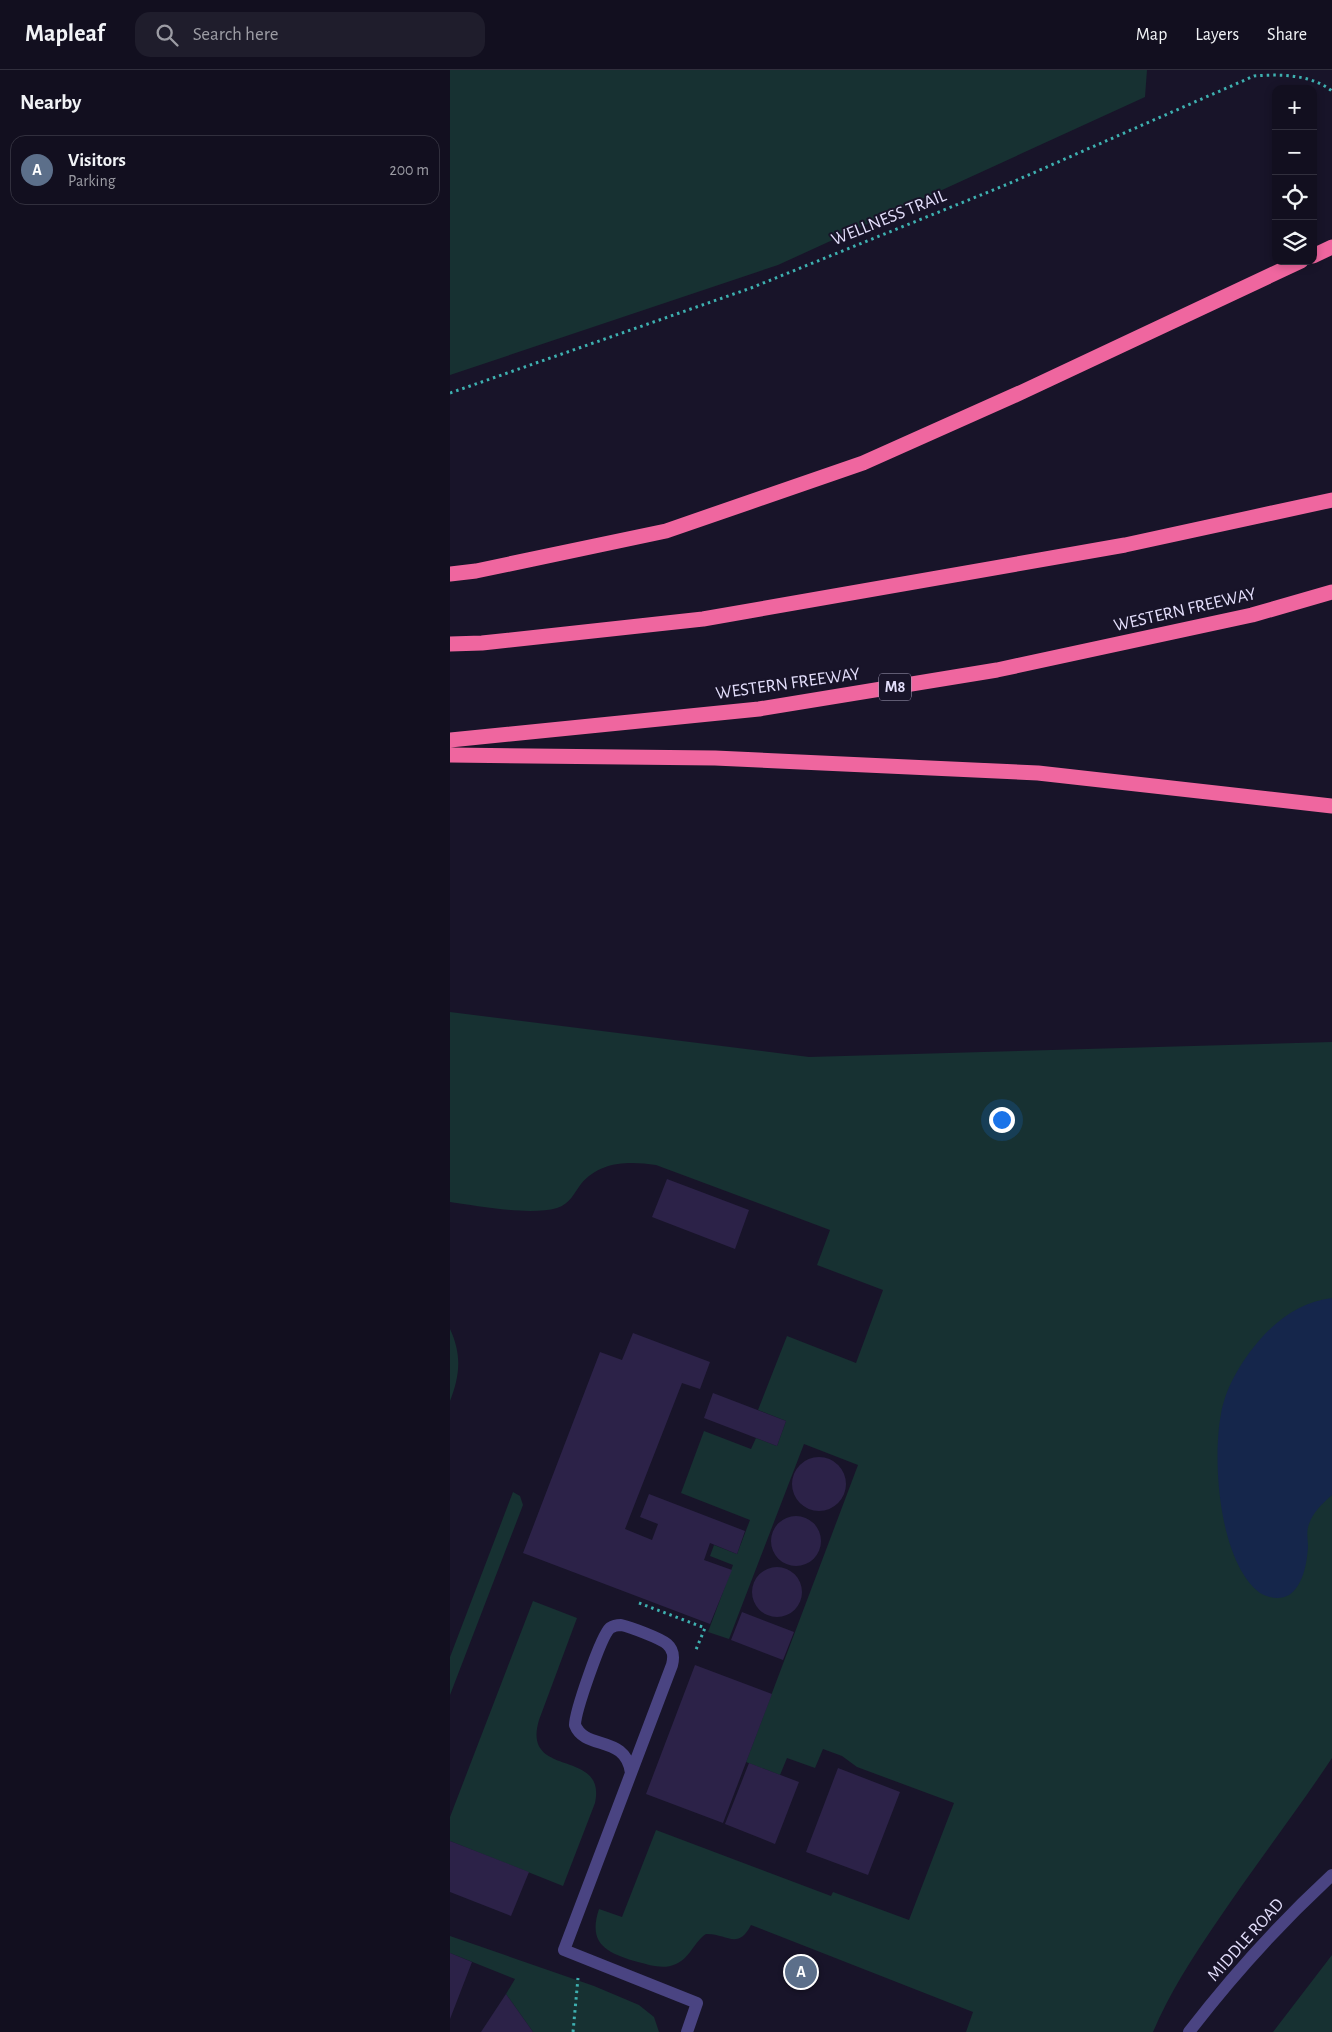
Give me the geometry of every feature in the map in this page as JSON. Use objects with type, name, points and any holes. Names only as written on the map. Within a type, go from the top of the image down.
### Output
[{"type":"highway","points":[[1317,254],[1332,247]]},
{"type":"highway","points":[[450,574],[476,571],[666,530],[863,463],[1022,392],[1292,265]]},
{"type":"highway","points":[[450,644],[482,643],[703,619],[1125,545],[1332,500]]},
{"type":"highway","name":"WESTERN FREEWAY","points":[[450,740],[759,710],[997,670],[1252,615],[1332,592]]},
{"type":"highway","points":[[450,755],[716,758],[1038,773],[1332,806]]},
{"type":"street","points":[[631,1773],[628,1758],[623,1753],[617,1748],[582,1734],[575,1725],[577,1710],[604,1640],[611,1628],[621,1625],[662,1641],[672,1650],[674,1657],[672,1665],[564,1950],[697,2003],[686,2032]]},
{"type":"street","name":"MIDDLE ROAD","points":[[1189,2032],[1277,1928],[1332,1875]]},
{"type":"path","name":"WELLNESS TRAIL","points":[[450,393],[751,288],[1008,184],[1254,76],[1292,76],[1308,80],[1332,91]]},
{"type":"green space","points":[[450,70],[1147,70],[1145,97],[778,265],[450,375]]},
{"type":"green space","points":[[450,1012],[809,1057],[1332,1042],[1332,1758],[1197,1952],[1173,1991],[1153,2032],[966,2032],[973,2012],[751,1925],[746,1933],[736,1939],[706,1934],[681,1961],[666,1967],[627,1959],[609,1951],[598,1939],[596,1921],[599,1909],[622,1917],[656,1830],[831,1896],[833,1892],[909,1920],[954,1803],[857,1767],[842,1756],[823,1749],[815,1768],[787,1758],[780,1775],[746,1762],[858,1465],[804,1444],[729,1639],[708,1632],[733,1565],[710,1556],[714,1545],[737,1554],[750,1520],[681,1493],[704,1431],[751,1449],[756,1438],[777,1446],[786,1421],[758,1410],[787,1336],[856,1363],[883,1290],[817,1265],[830,1230],[656,1165],[625,1163],[606,1167],[589,1176],[565,1204],[546,1210],[504,1210],[450,1202]]},
{"type":"green space","points":[[450,1329],[458,1356],[458,1374],[450,1401]]},
{"type":"green space","points":[[513,1492],[520,1496],[523,1505],[450,1695],[450,1657]]},
{"type":"green space","points":[[533,1601],[577,1618],[539,1720],[537,1738],[542,1750],[552,1758],[578,1768],[589,1775],[595,1786],[595,1803],[563,1886],[450,1841],[450,1817]]},
{"type":"green space","points":[[450,1936],[594,1986],[639,2005],[654,2017],[659,2032],[533,2032],[506,1994],[515,1979],[450,1953]]},
{"type":"green space","points":[[1332,1955],[1332,2032],[1273,2032]]},
{"type":"water","points":[[1332,1298],[1332,1495],[1316,1512],[1309,1524],[1307,1560],[1298,1586],[1286,1597],[1271,1597],[1260,1593],[1246,1578],[1235,1559],[1227,1535],[1222,1510],[1218,1457],[1218,1434],[1223,1403],[1237,1372],[1264,1335],[1295,1310],[1313,1302]]},
{"type":"building","points":[[667,1179],[749,1210],[735,1249],[652,1217]]},
{"type":"building","points":[[633,1333],[710,1362],[700,1389],[682,1383],[625,1529],[652,1540],[658,1524],[640,1517],[649,1494],[745,1531],[737,1554],[710,1543],[704,1560],[732,1570],[710,1624],[523,1553],[600,1352],[622,1360]]},
{"type":"building","points":[[713,1393],[786,1421],[777,1446],[704,1418]]},
{"type":"building","points":[[819,1457],[829,1459],[838,1465],[844,1474],[846,1484],[844,1494],[838,1503],[829,1509],[819,1511],[809,1509],[800,1503],[794,1494],[792,1484],[794,1474],[800,1465],[809,1459]]},
{"type":"building","points":[[796,1516],[806,1518],[814,1523],[819,1531],[821,1541],[819,1551],[814,1559],[806,1564],[796,1566],[786,1564],[778,1559],[773,1551],[771,1541],[773,1531],[778,1523],[786,1518]]},
{"type":"building","points":[[777,1567],[787,1569],[795,1574],[800,1582],[802,1592],[800,1602],[795,1610],[787,1615],[777,1617],[767,1615],[759,1610],[754,1602],[752,1592],[754,1582],[759,1574],[767,1569]]},
{"type":"building","points":[[742,1612],[794,1632],[783,1660],[731,1640]]},
{"type":"building","points":[[695,1665],[772,1694],[723,1823],[646,1794]]},
{"type":"building","points":[[749,1763],[799,1782],[775,1844],[725,1824]]},
{"type":"building","points":[[838,1768],[900,1792],[868,1875],[806,1852]]},
{"type":"building","points":[[450,1841],[529,1872],[511,1916],[450,1892]]},
{"type":"building","points":[[450,1953],[472,1962],[450,2019]]},
{"type":"building","points":[[506,1994],[533,2032],[481,2032]]},
{"type":"place","name":"Visitors","points":[[801,1972]]}]
